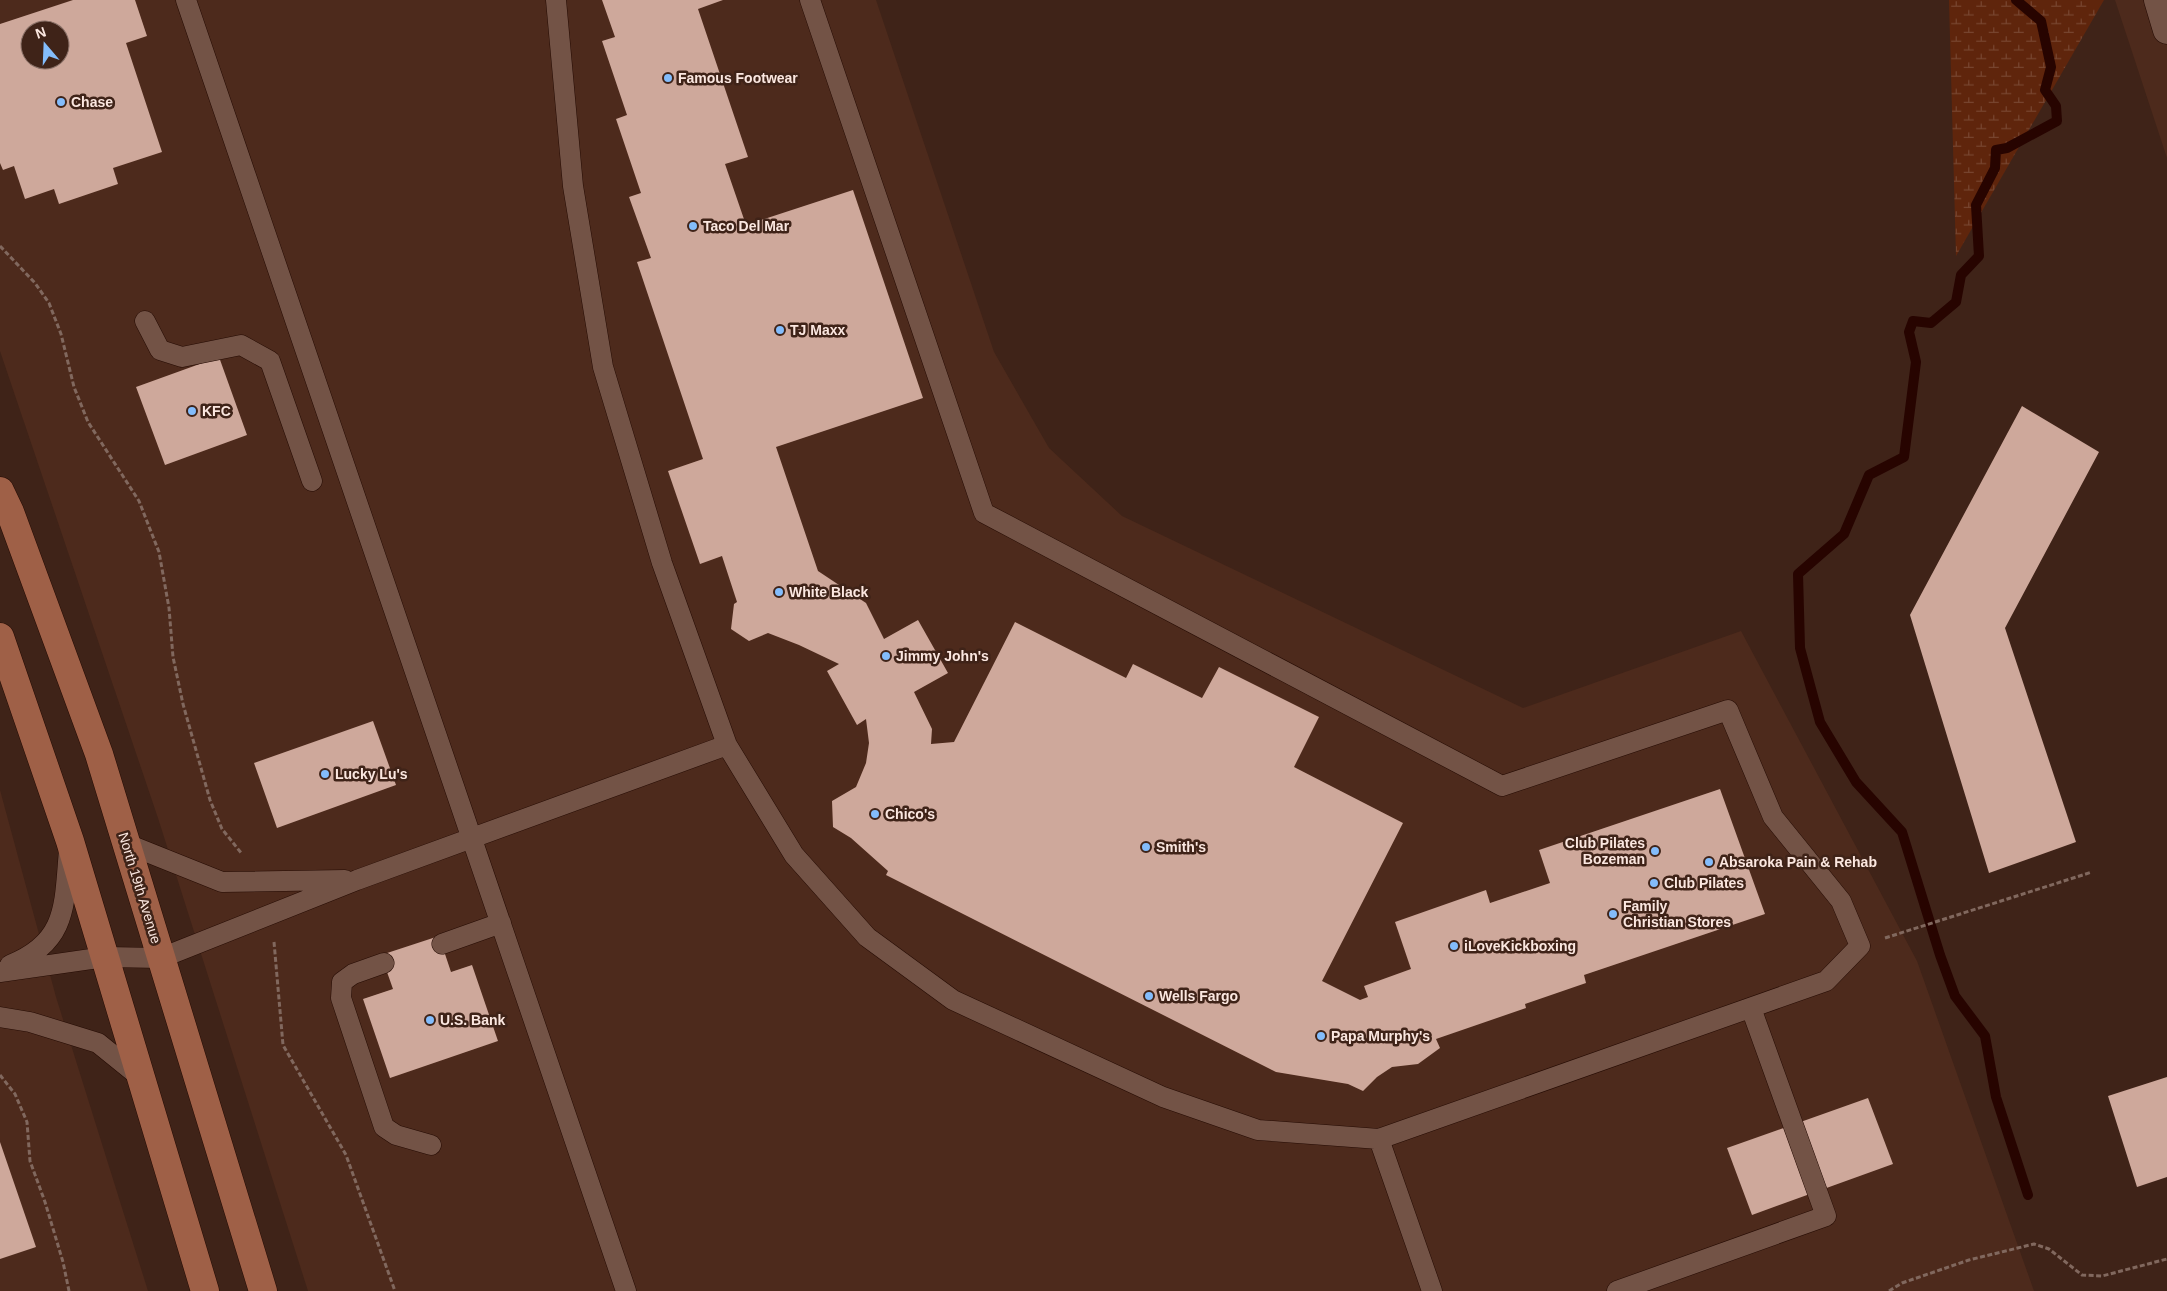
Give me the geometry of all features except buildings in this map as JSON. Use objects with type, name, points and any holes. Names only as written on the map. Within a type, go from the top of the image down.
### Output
[{"type":"main road","name":"North 19th Avenue","points":[[0,491],[10,512],[99,754],[263,1291]]},
{"type":"main road","points":[[0,637],[70,841],[205,1291]]},
{"type":"street","points":[[2158,0],[2167,30]]},
{"type":"lane","points":[[186,0],[626,1291]]},
{"type":"lane","points":[[556,0],[573,186],[602,367],[662,563],[726,745],[794,855],[867,937],[952,1000],[1163,1097],[1258,1130],[1379,1139],[1826,981],[1860,946],[1841,901],[1773,817],[1728,710],[1502,786],[984,513],[810,0]]},
{"type":"lane","points":[[145,321],[160,350],[182,357],[241,345],[270,361],[312,481]]},
{"type":"lane","points":[[0,971],[105,957],[161,958],[357,880],[726,745]]},
{"type":"lane","points":[[0,971],[28,958],[49,940],[64,908],[70,841]]},
{"type":"lane","points":[[127,844],[222,882],[357,880]]},
{"type":"lane","points":[[442,944],[501,924]]},
{"type":"lane","points":[[384,963],[352,974],[342,982],[341,998],[384,1127],[396,1134],[431,1145]]},
{"type":"lane","points":[[1617,1291],[1826,1216],[1751,1008]]},
{"type":"lane","points":[[0,1017],[30,1022],[98,1043],[140,1077]]},
{"type":"lane","points":[[1379,1139],[1432,1291]]},
{"type":"path","points":[[0,246],[35,282],[50,303],[61,334],[74,387],[88,422],[139,501],[159,552],[169,608],[173,657],[183,704],[210,800],[222,829],[261,881]]},
{"type":"path","points":[[1908,931],[2092,872]]},
{"type":"path","points":[[271,914],[284,1046],[346,1155],[395,1291]]},
{"type":"path","points":[[0,1075],[15,1094],[27,1122],[30,1161],[45,1202],[63,1262],[69,1291]]},
{"type":"path","points":[[1889,1291],[1902,1283],[1969,1260],[2034,1244],[2048,1249],[2082,1275],[2102,1276],[2167,1259]]},
{"type":"shaded area","points":[[0,0],[876,0],[994,352],[1049,448],[1122,516],[1523,708],[1741,631],[1917,961],[2034,1291],[308,1291],[158,818],[0,351]]},
{"type":"shaded area","points":[[2115,0],[2167,0],[2167,158]]},
{"type":"shaded area","points":[[0,790],[56,997],[148,1291],[0,1291]]},
{"type":"green space","points":[[1949,0],[2104,0],[1956,256]]},
{"type":"waterway","points":[[2016,0],[2041,21],[2051,67],[2045,90],[2056,106],[2057,121],[2007,148],[1996,150],[1995,168],[1976,205],[1979,256],[1961,275],[1956,302],[1931,323],[1913,321],[1909,332],[1916,362],[1904,457],[1869,475],[1844,534],[1798,574],[1800,648],[1820,722],[1856,782],[1902,832],[1940,955],[1955,996],[1985,1036],[1996,1097],[2028,1195]]},
{"type":"place","name":"Famous Footwear","points":[[668,78]]},
{"type":"place","name":"Chase","points":[[61,102]]},
{"type":"place","name":"Taco Del Mar","points":[[693,226]]},
{"type":"place","name":"TJ Maxx","points":[[780,330]]},
{"type":"place","name":"KFC","points":[[192,411]]},
{"type":"place","name":"White Black","points":[[779,592]]},
{"type":"place","name":"Jimmy John's","points":[[886,656]]},
{"type":"place","name":"Lucky Lu's","points":[[325,774]]},
{"type":"place","name":"Chico's","points":[[875,814]]},
{"type":"place","name":"Smith's","points":[[1146,847]]},
{"type":"place","name":"Club Pilates Bozeman","points":[[1655,851]]},
{"type":"place","name":"Absaroka Pain & Rehab","points":[[1709,862]]},
{"type":"place","name":"Club Pilates","points":[[1654,883]]},
{"type":"place","name":"Family Christian Stores","points":[[1613,914]]},
{"type":"place","name":"iLoveKickboxing","points":[[1454,946]]},
{"type":"place","name":"Wells Fargo","points":[[1149,996]]},
{"type":"place","name":"U.S. Bank","points":[[430,1020]]},
{"type":"place","name":"Papa Murphy's","points":[[1321,1036]]}]
